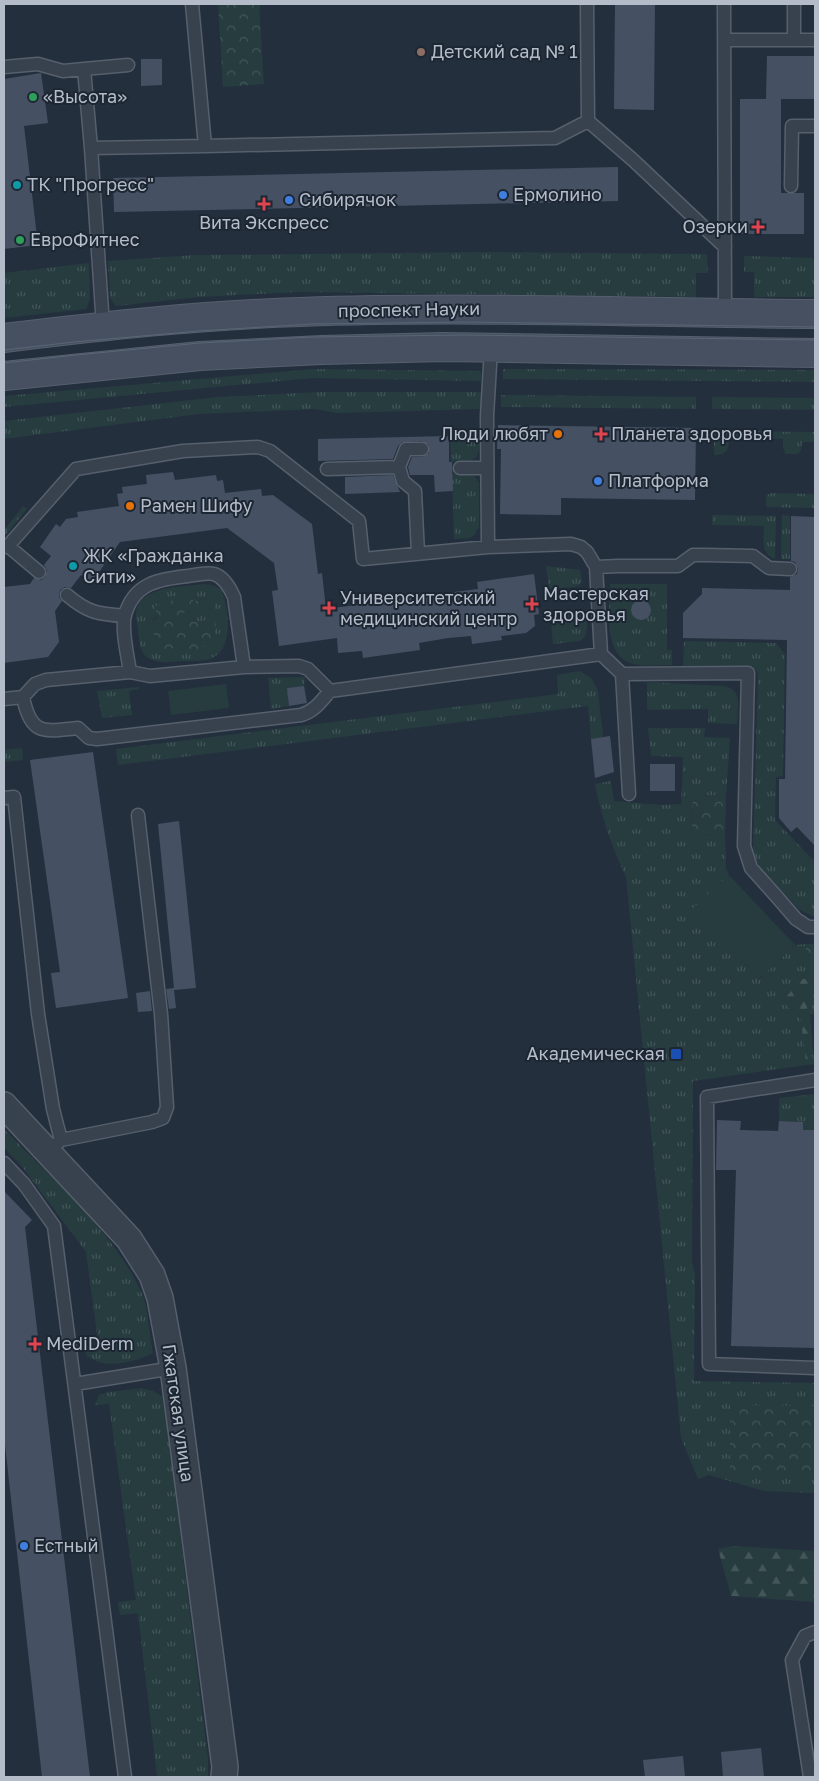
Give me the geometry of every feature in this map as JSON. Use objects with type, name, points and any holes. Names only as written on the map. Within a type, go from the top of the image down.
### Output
[{"type":"main road","name":"проспект Науки","points":[[4,338],[200,317],[289,312],[442,309],[815,314]]},
{"type":"main road","points":[[4,376],[200,356],[332,349],[444,347],[815,353]]},
{"type":"street","name":"Гжатская улица","points":[[4,1105],[54,1146],[129,1239],[152,1275],[160,1298],[173,1368],[225,1767],[224,1777]]},
{"type":"lane","points":[[192,4],[205,146]]},
{"type":"lane","points":[[587,4],[588,121],[633,160],[725,247]]},
{"type":"lane","points":[[724,4],[725,314]]},
{"type":"lane","points":[[794,4],[794,40]]},
{"type":"lane","points":[[724,40],[815,40]]},
{"type":"lane","points":[[4,68],[38,64],[63,71],[128,66]]},
{"type":"lane","points":[[84,69],[103,326]]},
{"type":"lane","points":[[91,148],[555,138],[588,121]]},
{"type":"lane","points":[[791,186],[792,126],[815,126]]},
{"type":"lane","points":[[488,547],[488,397],[491,348]]},
{"type":"lane","points":[[39,572],[6,547],[76,469],[183,451],[258,447],[270,450],[360,521],[363,559],[488,547],[571,544],[581,546],[596,567],[601,654],[622,674],[629,794]]},
{"type":"lane","points":[[418,554],[415,491],[403,481],[398,467],[406,450],[422,449]]},
{"type":"lane","points":[[327,469],[398,467]]},
{"type":"lane","points":[[460,468],[487,468]]},
{"type":"lane","points":[[596,567],[678,566],[693,555],[705,555],[753,556],[769,568],[790,569]]},
{"type":"lane","points":[[130,672],[125,616],[131,602],[144,586],[153,581],[175,577],[215,574],[230,588],[234,597],[244,667]]},
{"type":"lane","points":[[67,595],[85,609],[99,614],[125,616]]},
{"type":"lane","points":[[23,697],[26,710],[33,723],[45,731],[78,728],[89,738],[97,739],[301,714],[309,712],[316,707],[330,691],[601,654]]},
{"type":"lane","points":[[4,699],[23,697],[36,684],[46,680],[130,672],[150,676],[244,667],[299,666],[308,669],[330,691]]},
{"type":"lane","points":[[622,674],[748,673],[744,846],[751,868],[764,883],[796,919],[808,927],[815,927]]},
{"type":"lane","points":[[4,798],[14,797],[38,1014],[53,1109],[54,1146],[152,1122],[163,1118],[167,1107],[161,1014],[138,815]]},
{"type":"lane","points":[[815,1080],[706,1096],[710,1364],[815,1368]]},
{"type":"lane","points":[[4,1163],[24,1184],[54,1226],[124,1777]]},
{"type":"lane","points":[[75,1384],[173,1368]]},
{"type":"lane","points":[[810,1777],[792,1660],[805,1636],[815,1632]]},
{"type":"green space","points":[[218,4],[259,4],[264,84],[223,87]]},
{"type":"green space","points":[[491,252],[707,254],[708,273],[696,273],[696,297],[298,292],[199,297],[116,306],[110,298],[108,261],[195,255]]},
{"type":"green space","points":[[744,256],[812,258],[815,261],[815,297],[754,297],[754,272],[744,272]]},
{"type":"green space","points":[[89,263],[90,299],[86,309],[4,318],[4,273]]},
{"type":"green space","points":[[314,369],[481,371],[481,381],[312,378],[4,407],[4,396]]},
{"type":"green space","points":[[503,369],[815,370],[815,382],[503,379]]},
{"type":"green space","points":[[320,392],[481,392],[481,409],[337,413],[315,409],[199,414],[4,439],[4,421],[218,397]]},
{"type":"green space","points":[[501,395],[696,397],[696,409],[501,407]]},
{"type":"green space","points":[[712,397],[815,398],[815,410],[712,409]]},
{"type":"green space","points":[[714,431],[815,432],[815,442],[802,442],[801,450],[798,454],[786,454],[783,448],[783,439],[730,437],[729,445],[725,452],[714,455]]},
{"type":"green space","points":[[480,433],[476,457],[467,461],[451,462],[450,434]]},
{"type":"green space","points":[[452,474],[468,474],[475,477],[479,483],[479,527],[470,538],[454,539]]},
{"type":"green space","points":[[771,493],[815,494],[815,508],[766,507],[766,496]]},
{"type":"green space","points":[[23,506],[27,509],[4,537],[4,530]]},
{"type":"green space","points":[[712,515],[776,516],[775,559],[770,557],[765,550],[764,526],[712,525]]},
{"type":"green space","points":[[782,515],[790,516],[790,559],[781,559]]},
{"type":"green space","points":[[546,566],[580,570],[582,581],[580,585],[574,587],[549,589]]},
{"type":"green space","points":[[202,584],[212,585],[221,589],[224,597],[228,627],[224,646],[219,653],[212,658],[197,661],[165,662],[156,661],[145,656],[139,638],[136,614],[139,603],[145,597],[163,589]],"holes":[[[213,598],[214,609],[183,613],[184,623],[153,620],[168,604]]]},
{"type":"green space","points":[[610,584],[667,584],[667,650],[672,650],[672,665],[647,666],[633,664],[623,659],[616,651],[610,630]]},
{"type":"green space","points":[[186,595],[194,601],[213,598],[214,609],[183,613],[185,623],[216,619],[215,645],[201,646],[196,651],[176,653],[172,648],[161,650],[159,637],[152,633],[150,627],[157,617],[155,606],[168,604],[174,598]]},
{"type":"green space","points":[[587,610],[585,637],[580,641],[553,644],[550,614]]},
{"type":"green space","points":[[684,641],[776,643],[785,654],[783,776],[776,777],[775,820],[815,862],[815,917],[800,910],[760,868],[753,852],[758,673],[752,666],[683,666]]},
{"type":"green space","points":[[580,671],[592,679],[598,691],[603,737],[591,739],[588,706],[118,765],[116,749],[558,694],[557,675]]},
{"type":"green space","points":[[305,677],[304,686],[287,688],[289,706],[271,709],[268,678]]},
{"type":"green space","points":[[647,682],[730,688],[737,695],[738,700],[737,724],[708,723],[708,709],[647,710]]},
{"type":"green space","points":[[226,684],[229,708],[171,715],[168,691]]},
{"type":"green space","points":[[139,687],[139,689],[129,691],[132,715],[102,718],[97,691]]},
{"type":"green space","points":[[648,728],[705,728],[704,737],[730,738],[726,796],[693,795],[692,834],[725,835],[726,868],[729,875],[693,909],[759,979],[795,945],[806,944],[806,970],[815,970],[815,1013],[810,1015],[814,1064],[693,1081],[692,1261],[695,1275],[694,1381],[815,1383],[815,1493],[764,1491],[709,1475],[698,1479],[681,1438],[626,877],[600,808],[595,784],[611,781],[614,801],[662,805],[681,804],[683,757],[651,756]]},
{"type":"green space","points":[[22,748],[23,760],[4,762],[4,750]]},
{"type":"green space","points":[[693,795],[726,796],[725,835],[692,834]]},
{"type":"green space","points":[[729,875],[795,945],[759,979],[692,909]]},
{"type":"green space","points":[[806,944],[815,944],[815,970],[806,970]]},
{"type":"green space","points":[[815,978],[815,1005],[807,1006],[812,1061],[806,1062],[801,1020],[782,1001],[803,979]]},
{"type":"green space","points":[[815,1094],[814,1130],[803,1130],[803,1122],[779,1121],[779,1098]]},
{"type":"green space","points":[[4,1129],[81,1207],[116,1250],[131,1273],[145,1301],[153,1353],[135,1360],[114,1364],[100,1363],[87,1356],[85,1350],[99,1348],[86,1252],[20,1164],[4,1148]]},
{"type":"green space","points":[[142,1388],[153,1391],[163,1397],[208,1759],[208,1777],[157,1777],[138,1613],[120,1615],[118,1602],[136,1600],[109,1404],[95,1405],[99,1395]]},
{"type":"green space","points":[[730,1405],[815,1406],[815,1473],[730,1472]]},
{"type":"green space","points":[[734,1546],[815,1551],[815,1602],[731,1596],[718,1549]]},
{"type":"building","points":[[615,4],[655,4],[654,110],[614,109]]},
{"type":"building","points":[[767,56],[815,56],[815,99],[781,99],[781,193],[804,193],[804,234],[740,234],[740,99],[766,99]]},
{"type":"building","points":[[141,59],[162,59],[162,85],[141,86]]},
{"type":"building","name":"ТК \"Прогресс\"","points":[[41,73],[48,123],[24,126],[38,245],[4,249],[4,79]]},
{"type":"building","points":[[618,167],[618,201],[114,212],[113,178]]},
{"type":"building","name":"Платформа","points":[[498,425],[696,428],[695,500],[561,498],[561,515],[500,514],[501,449],[497,449]]},
{"type":"building","points":[[449,436],[449,462],[452,462],[453,491],[435,492],[434,475],[410,475],[408,467],[412,457],[422,457],[429,453],[429,445],[422,441],[402,442],[398,446],[393,459],[318,461],[318,439]]},
{"type":"building","name":"ЖК «Гражданка Сити»","points":[[173,472],[175,480],[216,475],[217,481],[223,480],[225,493],[261,489],[262,496],[273,495],[312,524],[318,574],[322,573],[326,609],[371,603],[370,598],[397,594],[398,599],[478,589],[477,582],[534,574],[539,614],[534,615],[535,626],[526,633],[501,636],[502,640],[472,644],[471,636],[448,638],[419,643],[420,650],[363,658],[362,651],[338,653],[337,638],[279,646],[272,591],[278,590],[274,563],[227,528],[120,542],[92,582],[81,575],[71,588],[65,587],[60,590],[59,597],[62,601],[55,611],[59,642],[48,657],[4,663],[4,587],[30,584],[34,578],[41,580],[45,577],[47,570],[44,565],[51,556],[40,547],[56,524],[60,527],[66,519],[78,517],[77,512],[119,506],[117,494],[123,493],[122,487],[147,484],[146,475]]},
{"type":"building","points":[[393,475],[400,492],[345,494],[345,477]]},
{"type":"building","points":[[791,516],[815,517],[815,846],[797,827],[791,832],[779,818],[779,779],[785,779],[787,640],[683,638],[683,613],[702,594],[702,588],[790,590],[790,577],[797,574],[798,569],[795,562],[791,561]]},
{"type":"building","points":[[637,600],[645,600],[651,606],[651,614],[645,620],[637,620],[631,614],[631,606]]},
{"type":"building","points":[[304,686],[307,703],[289,706],[287,688]]},
{"type":"building","points":[[610,736],[614,772],[595,778],[591,739]]},
{"type":"building","points":[[93,752],[128,998],[56,1008],[51,973],[60,972],[30,760]]},
{"type":"building","points":[[650,764],[675,764],[675,791],[650,791]]},
{"type":"building","points":[[179,821],[196,988],[174,990],[176,1008],[169,1009],[166,989],[174,988],[158,824]]},
{"type":"building","points":[[150,991],[152,1011],[138,1012],[136,993]]},
{"type":"building","points":[[717,1120],[741,1121],[740,1130],[778,1131],[779,1121],[803,1122],[803,1130],[815,1130],[815,1348],[731,1346],[736,1170],[716,1170]]},
{"type":"building","points":[[4,1191],[32,1220],[25,1227],[90,1777],[42,1777],[4,1436]]},
{"type":"building","points":[[761,1748],[764,1777],[723,1777],[721,1752]]},
{"type":"building","points":[[683,1756],[685,1777],[645,1777],[643,1760]]},
{"type":"tram line","points":[[4,350],[199,331],[312,324],[464,322],[815,327]]},
{"type":"tram line","points":[[4,363],[200,343],[313,337],[464,335],[815,340]]},
{"type":"place","name":"Детский сад № 1","points":[[421,52]]},
{"type":"place","name":"«Высота»","points":[[33,97]]},
{"type":"place","name":"ТК \"Прогресс\"","points":[[17,185]]},
{"type":"place","name":"Ермолино","points":[[503,195]]},
{"type":"place","name":"Сибирячок","points":[[289,200]]},
{"type":"place","name":"Вита Экспресс","points":[[264,204]]},
{"type":"place","name":"Озерки","points":[[758,227]]},
{"type":"place","name":"ЕвроФитнес","points":[[20,240]]},
{"type":"place","name":"Люди любят","points":[[558,434]]},
{"type":"place","name":"Планета здоровья","points":[[601,434]]},
{"type":"place","name":"Платформа","points":[[598,481]]},
{"type":"place","name":"Рамен Шифу","points":[[130,506]]},
{"type":"place","name":"ЖК «Гражданка Сити»","points":[[73,566]]},
{"type":"place","name":"Мастерская здоровья","points":[[532,604]]},
{"type":"place","name":"Университетский медицинский центр","points":[[329,608]]},
{"type":"place","name":"Академическая","points":[[676,1054]]},
{"type":"place","name":"MediDerm","points":[[35,1344]]},
{"type":"place","name":"Естный","points":[[24,1546]]}]
